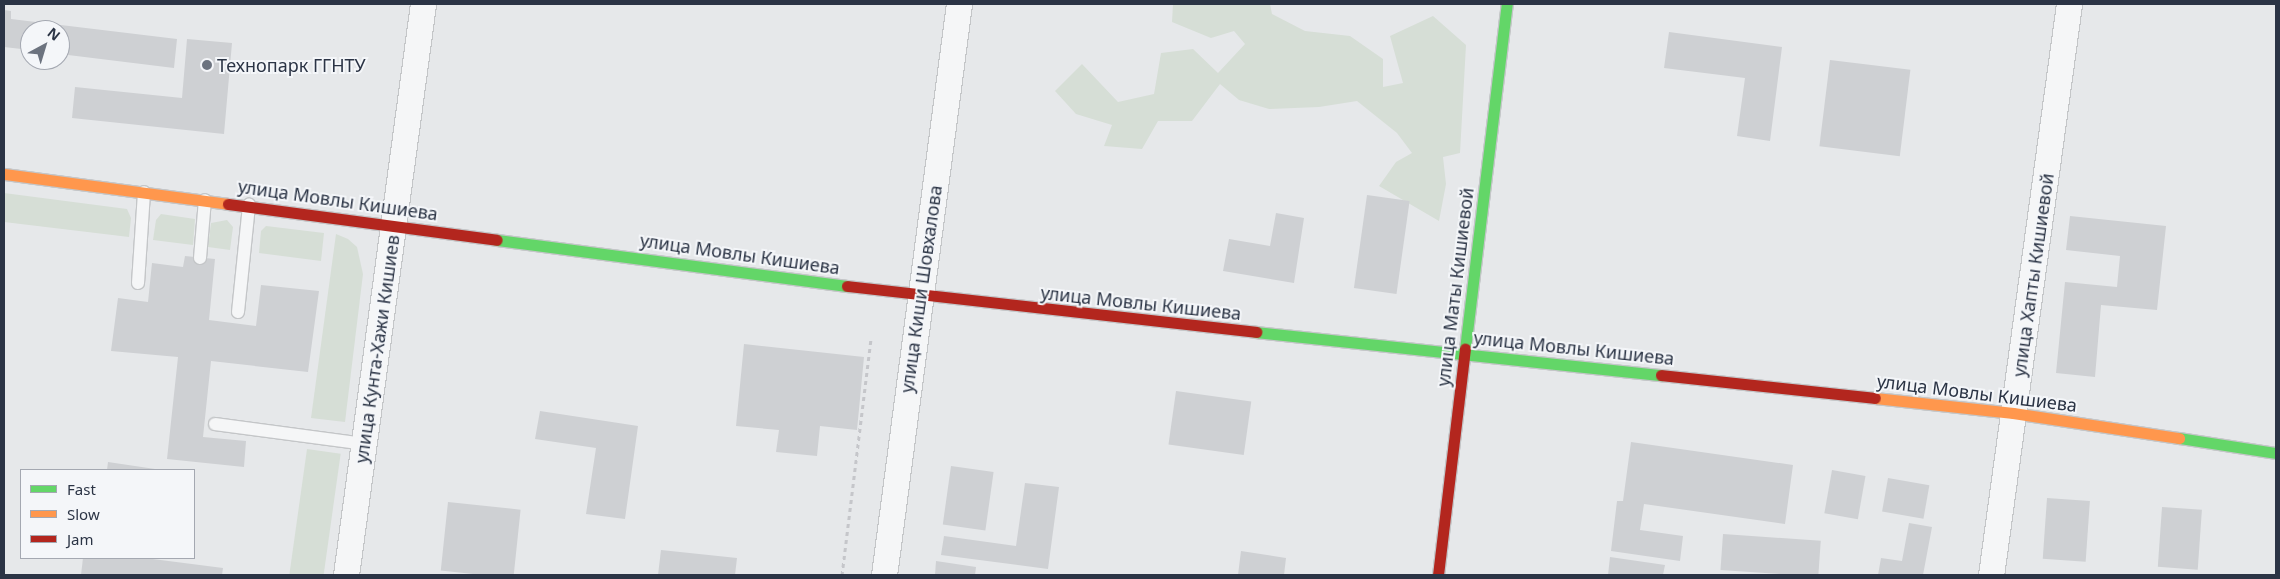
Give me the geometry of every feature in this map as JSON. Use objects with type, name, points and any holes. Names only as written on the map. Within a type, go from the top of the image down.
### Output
[{"type":"street","name":"улица Кунта-Хажи Кишиев","points":[[346,575],[422,4]]},
{"type":"street","name":"улица Киши Шовхалова","points":[[884,575],[959,4]]},
{"type":"street","name":"улица Маты Кишиевой","points":[[1438,575],[1507,4]]},
{"type":"street","name":"улица Хапты Кишиевой","points":[[1991,575],[2069,4]]},
{"type":"street","name":"улица Мовлы Кишиева","points":[[4,174],[249,205],[920,296],[2013,412],[2276,453]]},
{"type":"lane","points":[[138,283],[144,192]]},
{"type":"lane","points":[[200,258],[205,200]]},
{"type":"lane","points":[[238,312],[249,205]]},
{"type":"lane","points":[[215,424],[364,444]]},
{"type":"path","points":[[842,575],[871,338]]},
{"type":"shaded area","points":[[1173,4],[1270,4],[1272,14],[1305,31],[1350,36],[1383,59],[1383,87],[1403,83],[1390,36],[1433,16],[1466,45],[1460,153],[1443,157],[1446,184],[1439,221],[1379,186],[1396,162],[1412,153],[1397,133],[1357,101],[1319,107],[1269,109],[1239,100],[1220,84],[1192,121],[1158,121],[1142,149],[1104,146],[1112,125],[1076,114],[1055,91],[1082,64],[1118,102],[1154,94],[1161,53],[1193,49],[1218,73],[1245,44],[1234,31],[1211,38],[1172,22]]},
{"type":"shaded area","points":[[4,193],[127,209],[131,218],[129,237],[4,222]]},
{"type":"shaded area","points":[[161,214],[195,219],[193,245],[153,240],[156,220]]},
{"type":"shaded area","points":[[227,220],[233,227],[230,250],[208,247],[211,223]]},
{"type":"shaded area","points":[[266,226],[324,233],[321,261],[259,253],[261,231]]},
{"type":"shaded area","points":[[336,234],[348,239],[357,247],[363,274],[345,422],[311,418]]},
{"type":"shaded area","points":[[307,449],[341,454],[324,575],[289,575]]},
{"type":"building","points":[[4,10],[11,11],[11,19],[20,20],[20,49],[4,47]]},
{"type":"building","points":[[70,26],[177,39],[174,68],[70,55]]},
{"type":"building","points":[[1669,32],[1782,47],[1770,141],[1737,136],[1745,78],[1664,68]]},
{"type":"building","name":"Технопарк ГГНТУ","points":[[187,39],[232,43],[224,134],[72,118],[75,87],[182,98]]},
{"type":"building","points":[[1830,60],[1910,70],[1900,156],[1819,146]]},
{"type":"building","points":[[1367,195],[1410,201],[1396,294],[1354,288]]},
{"type":"building","points":[[1276,213],[1304,218],[1294,283],[1223,271],[1229,239],[1270,246]]},
{"type":"building","points":[[2070,216],[2166,226],[2157,310],[2101,305],[2095,377],[2056,373],[2065,282],[2117,287],[2120,256],[2066,250]]},
{"type":"building","points":[[185,256],[215,259],[209,320],[256,326],[261,285],[319,291],[308,372],[211,361],[203,437],[246,441],[244,467],[167,459],[178,357],[111,351],[118,298],[148,302],[152,263],[183,267]]},
{"type":"building","points":[[744,344],[864,357],[857,430],[820,426],[817,456],[776,452],[779,430],[736,426]]},
{"type":"building","points":[[1176,391],[1251,402],[1244,455],[1168,444]]},
{"type":"building","points":[[540,411],[638,426],[625,519],[586,514],[596,448],[535,439]]},
{"type":"building","points":[[1631,442],[1793,465],[1785,524],[1644,504],[1640,530],[1683,536],[1680,561],[1611,551],[1617,501],[1623,501]]},
{"type":"building","points":[[108,462],[155,469],[107,469]]},
{"type":"building","points":[[951,466],[994,472],[985,530],[943,524]]},
{"type":"building","points":[[1832,470],[1865,476],[1858,519],[1824,513]]},
{"type":"building","points":[[1888,478],[1929,485],[1923,519],[1882,511]]},
{"type":"building","points":[[1025,483],[1059,487],[1048,569],[941,555],[944,536],[1016,546]]},
{"type":"building","points":[[2047,498],[2090,501],[2086,562],[2043,559]]},
{"type":"building","points":[[448,502],[521,510],[514,575],[482,575],[441,571]]},
{"type":"building","points":[[2162,507],[2202,510],[2198,570],[2158,567]]},
{"type":"building","points":[[1909,523],[1932,527],[1923,575],[1878,575],[1881,558],[1902,561]]},
{"type":"building","points":[[1723,534],[1821,541],[1818,575],[1720,570]]},
{"type":"building","points":[[661,550],[737,558],[735,575],[658,575]]},
{"type":"building","points":[[1241,551],[1286,558],[1284,575],[1238,575]]},
{"type":"building","points":[[1610,557],[1665,565],[1663,575],[1608,575]]},
{"type":"building","points":[[83,559],[153,559],[223,568],[222,575],[81,575]]},
{"type":"building","points":[[936,561],[976,567],[975,575],[935,575]]},
{"type":"traffic: fast","points":[[1465,349],[1507,4]]},
{"type":"traffic: fast","points":[[497,240],[847,286]]},
{"type":"traffic: fast","points":[[1256,332],[1661,375]]},
{"type":"traffic: fast","points":[[2179,438],[2276,453]]},
{"type":"traffic: slow","points":[[4,174],[228,204]]},
{"type":"traffic: slow","points":[[1875,398],[2013,413],[2179,438]]},
{"type":"traffic: jam","points":[[228,204],[497,240]]},
{"type":"traffic: jam","points":[[847,286],[1256,332]]},
{"type":"traffic: jam","points":[[1438,575],[1465,349]]},
{"type":"traffic: jam","points":[[1661,375],[1875,398]]},
{"type":"place","name":"Технопарк ГГНТУ","points":[[207,65]]}]
